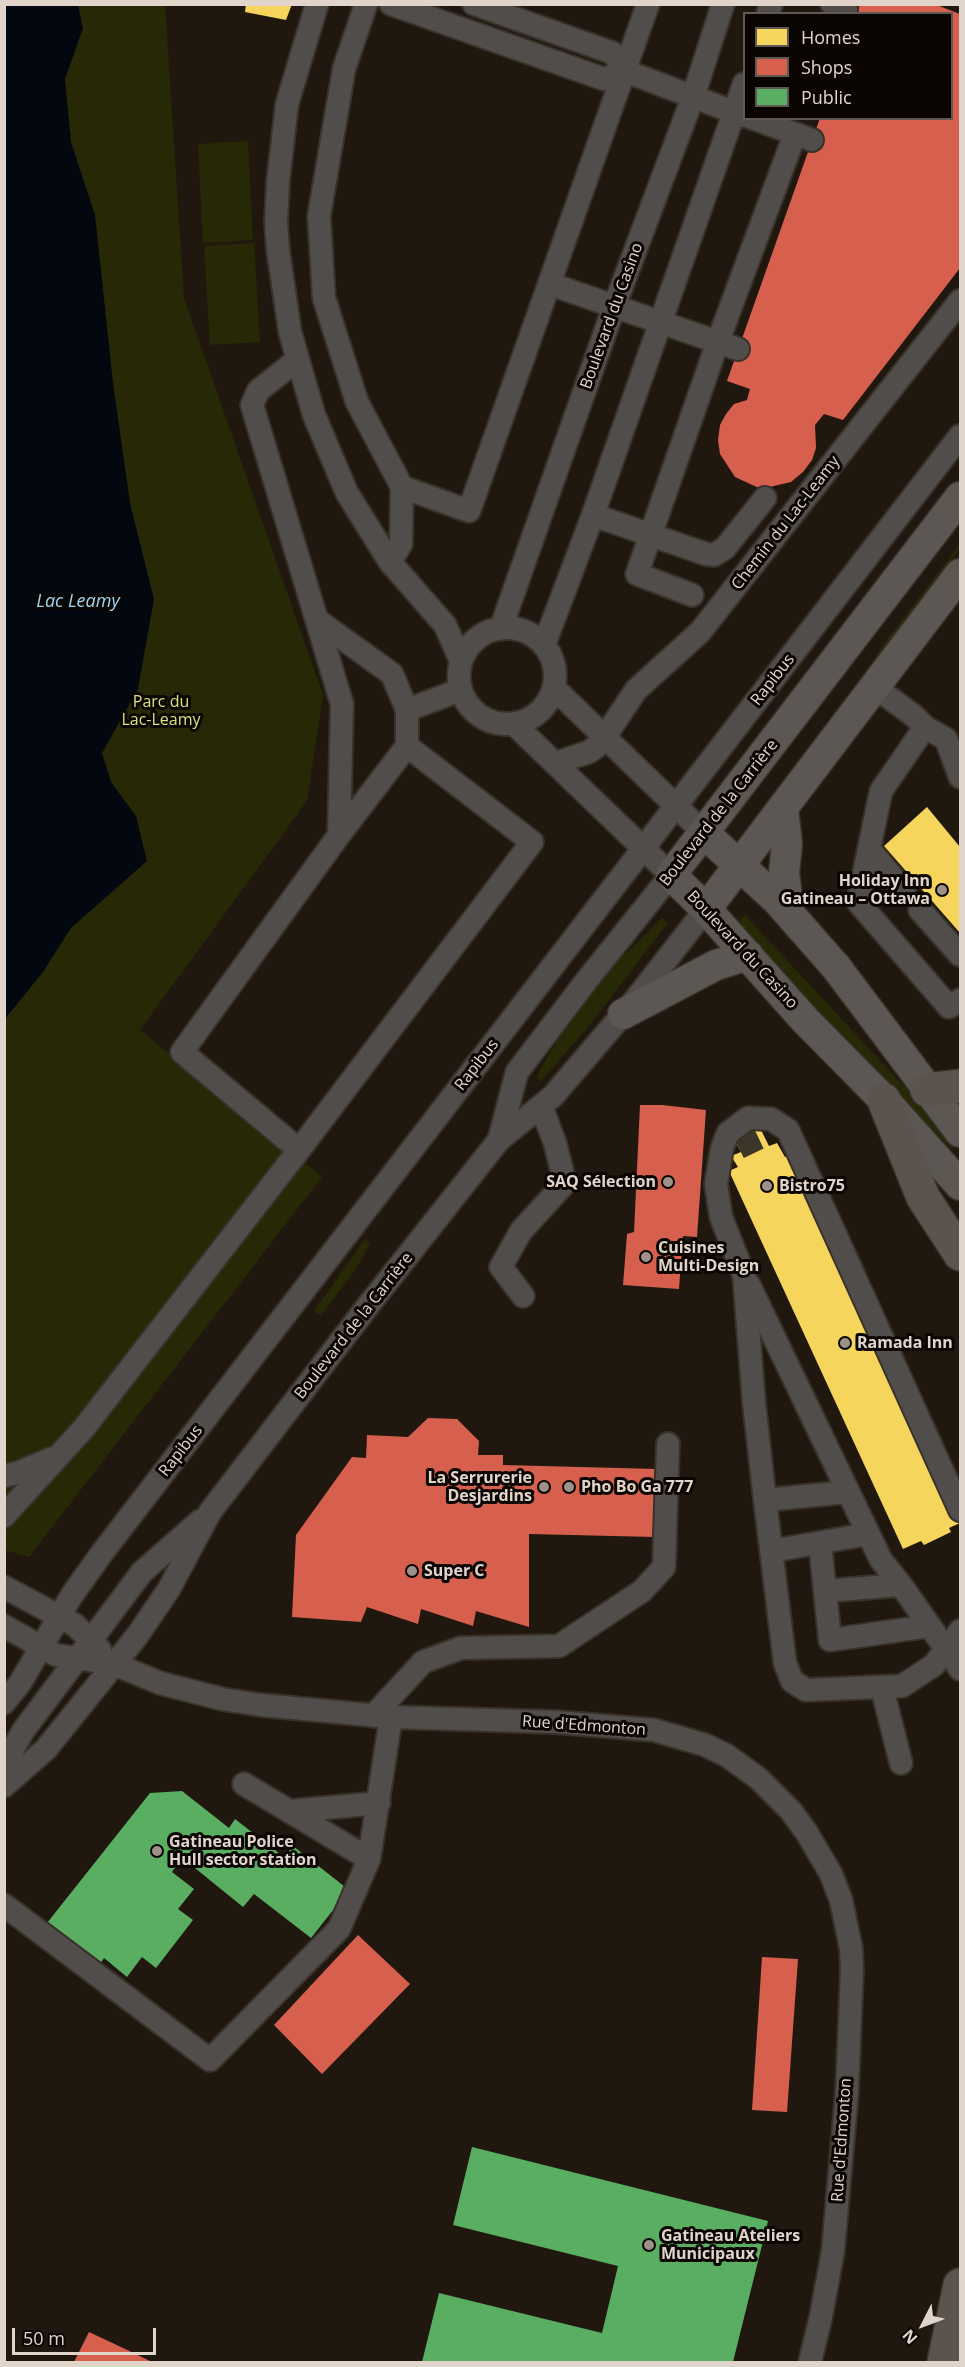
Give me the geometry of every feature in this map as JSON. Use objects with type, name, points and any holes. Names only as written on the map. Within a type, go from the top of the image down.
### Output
[{"type":"highway","points":[[927,1090],[960,1086]]},
{"type":"highway","points":[[884,1100],[923,1197],[960,1254]]},
{"type":"highway","points":[[944,2362],[960,2285]]},
{"type":"highway","points":[[944,2362],[960,2319]]},
{"type":"main road","name":"Boulevard de la Carrière","points":[[671,875],[960,497]]},
{"type":"main road","name":"Boulevard de la Carrière","points":[[706,909],[960,574]]},
{"type":"main road","points":[[783,809],[787,844],[784,873],[789,913]]},
{"type":"main road","points":[[704,833],[789,913],[847,980],[960,1132]]},
{"type":"main road","name":"Boulevard du Casino","points":[[671,875],[706,909],[960,1185]]},
{"type":"main road","points":[[623,1014],[716,965],[748,955]]},
{"type":"street","points":[[317,4],[298,101],[282,142],[285,223],[284,298],[297,360],[314,415],[347,493],[390,562],[412,590],[445,625],[461,661]]},
{"type":"street","points":[[366,4],[344,69],[319,216],[324,298],[357,402],[402,487],[401,544],[390,562]]},
{"type":"street","points":[[391,4],[604,79],[625,71]]},
{"type":"street","points":[[474,4],[613,53],[625,71],[743,116]]},
{"type":"street","points":[[402,487],[470,511],[648,4]]},
{"type":"street","name":"Boulevard du Casino","points":[[492,631],[693,97],[723,4]]},
{"type":"street","points":[[544,645],[661,322],[743,118]]},
{"type":"street","points":[[692,595],[638,574],[727,346],[803,137],[755,120]]},
{"type":"street","points":[[550,284],[727,346]]},
{"type":"street","name":"Chemin du Lac-Leamy","points":[[605,738],[636,690],[700,632],[714,616],[960,301]]},
{"type":"street","points":[[297,360],[258,391],[252,405],[342,704],[339,835]]},
{"type":"street","name":"Rapibus","points":[[4,1703],[20,1683],[102,1553],[960,436]]},
{"type":"street","points":[[593,515],[706,554],[718,554],[765,498]]},
{"type":"street","points":[[299,1150],[182,1052],[339,835],[407,746],[406,710],[392,674],[316,620]]},
{"type":"street","points":[[445,625],[492,631],[525,631],[544,645],[554,666],[554,688],[549,701],[540,712],[528,720],[501,725],[487,721],[466,703],[460,690],[458,675],[461,661],[473,641],[492,631]]},
{"type":"street","points":[[875,687],[945,740],[960,777]]},
{"type":"street","points":[[554,688],[704,833]]},
{"type":"street","points":[[406,710],[460,690]]},
{"type":"street","name":"Boulevard du Casino","points":[[515,724],[671,875]]},
{"type":"street","points":[[925,727],[881,791],[858,902],[949,1007],[960,1000]]},
{"type":"street","points":[[555,763],[589,752],[605,738]]},
{"type":"street","points":[[4,1516],[63,1453],[299,1150],[532,842],[407,746]]},
{"type":"street","points":[[869,849],[904,891]]},
{"type":"street","name":"Boulevard de la Carrière","points":[[499,1140],[517,1072],[671,875]]},
{"type":"street","name":"Boulevard de la Carrière","points":[[4,1786],[46,1749],[137,1636],[169,1589],[210,1512],[499,1140],[553,1096],[623,1014],[706,909]]},
{"type":"street","points":[[920,910],[960,955]]},
{"type":"street","points":[[523,1296],[501,1267],[521,1231],[565,1183],[555,1143],[541,1106]]},
{"type":"street","points":[[960,1509],[788,1130],[768,1127],[748,1118],[728,1134],[730,1148],[716,1184],[721,1217],[744,1275],[881,1560],[960,1669]]},
{"type":"street","points":[[744,1275],[754,1403],[765,1500],[785,1663],[792,1681],[806,1690],[902,1686],[934,1665],[960,1631]]},
{"type":"street","points":[[4,1905],[210,2060],[339,1929],[369,1858],[379,1803],[382,1717],[423,1662],[461,1648],[559,1646],[642,1592],[664,1567],[668,1444]]},
{"type":"street","points":[[4,1476],[20,1472],[63,1453]]},
{"type":"street","points":[[765,1500],[847,1492]]},
{"type":"street","name":"Boulevard de la Carrière","points":[[4,1766],[23,1731],[142,1572],[210,1512]]},
{"type":"street","points":[[772,1551],[868,1534]]},
{"type":"street","points":[[820,1543],[830,1640],[930,1626]]},
{"type":"street","points":[[825,1592],[901,1585]]},
{"type":"street","points":[[4,1587],[75,1625],[84,1650]]},
{"type":"street","points":[[4,1626],[56,1655],[84,1650],[114,1664]]},
{"type":"street","name":"Rue d'Edmonton","points":[[114,1664],[160,1683],[222,1699],[261,1705],[382,1717],[618,1725],[654,1730],[705,1745],[741,1764],[774,1793],[807,1833],[831,1874],[841,1900],[852,1969],[847,2092],[833,2252],[810,2362]]},
{"type":"street","points":[[882,1688],[902,1763]]},
{"type":"street","points":[[244,1784],[369,1858]]},
{"type":"street","points":[[290,1811],[379,1803]]},
{"type":"green space","name":"Parc du Lac-Leamy","points":[[4,5],[165,5],[184,298],[323,695],[307,801],[140,1030],[322,1177],[29,1557],[4,1550]]},
{"type":"green space","points":[[248,141],[253,240],[203,243],[198,144]]},
{"type":"green space","points":[[254,243],[260,342],[210,345],[204,246]]},
{"type":"green space","points":[[960,544],[960,549],[752,830],[748,827],[856,687],[885,642]]},
{"type":"green space","points":[[745,915],[916,1099],[954,1147],[951,1149],[762,952],[745,932],[740,920]]},
{"type":"green space","points":[[662,918],[668,923],[589,1026],[541,1081],[536,1077],[558,1039],[617,962]]},
{"type":"green space","points":[[365,1239],[370,1244],[358,1266],[321,1316],[314,1311]]},
{"type":"water","name":"Lac Leamy","points":[[5,4],[78,5],[83,28],[65,79],[71,142],[95,215],[113,383],[130,503],[154,599],[138,689],[102,753],[111,782],[136,816],[147,861],[71,928],[43,972],[5,1019]]},
{"type":"building: Homes","points":[[246,4],[292,4],[286,20],[245,12]]},
{"type":"building: Homes","name":"Holiday Inn Gatineau – Ottawa","points":[[927,807],[960,847],[960,933],[884,846]]},
{"type":"building: Homes","name":"Ramada Inn","points":[[760,1128],[769,1146],[777,1143],[785,1157],[795,1152],[960,1514],[960,1523],[949,1528],[951,1532],[924,1545],[921,1541],[903,1549],[729,1171],[738,1167],[731,1156],[741,1152],[735,1140]]},
{"type":"building: Shops","points":[[860,4],[934,4],[960,14],[960,268],[843,420],[824,414],[815,425],[816,448],[812,460],[803,472],[791,482],[761,489],[735,477],[720,454],[718,440],[720,425],[734,404],[747,400],[750,389],[727,381],[819,120],[953,120],[953,12],[858,12]]},
{"type":"building: Shops","points":[[640,1105],[706,1110],[697,1237],[683,1236],[679,1289],[623,1285],[627,1234],[634,1232]]},
{"type":"building: Shops","name":"Super C","points":[[428,1418],[457,1419],[479,1441],[478,1455],[503,1455],[503,1465],[657,1469],[655,1537],[529,1534],[529,1627],[476,1611],[473,1626],[421,1609],[418,1624],[367,1607],[361,1622],[292,1617],[296,1535],[352,1457],[366,1458],[367,1435],[408,1437]]},
{"type":"building: Shops","points":[[358,1935],[410,1984],[322,2074],[274,2025]]},
{"type":"building: Shops","points":[[762,1957],[798,1959],[787,2112],[752,2110]]},
{"type":"building: Shops","points":[[89,2332],[121,2347],[152,2362],[74,2362]]},
{"type":"building: Public","name":"Gatineau Police Hull sector station","points":[[182,1791],[229,1828],[235,1819],[284,1857],[293,1846],[349,1890],[311,1938],[254,1894],[243,1907],[190,1864],[177,1865],[172,1872],[194,1889],[178,1909],[193,1920],[156,1968],[142,1957],[127,1977],[104,1958],[100,1964],[47,1923],[150,1793]]},
{"type":"building: Public","name":"Gatineau Ateliers Municipaux","points":[[472,2147],[768,2221],[733,2362],[422,2362],[439,2293],[602,2333],[618,2266],[453,2225]]},
{"type":"tunnel","points":[[739,1148],[764,1136]]},
{"type":"place","name":"Holiday Inn Gatineau – Ottawa","points":[[942,890]]},
{"type":"place","name":"SAQ Sélection","points":[[668,1182]]},
{"type":"place","name":"Bistro75","points":[[767,1186]]},
{"type":"place","name":"Cuisines Multi-Design","points":[[646,1257]]},
{"type":"place","name":"Ramada Inn","points":[[845,1343]]},
{"type":"place","name":"La Serrurerie Desjardins","points":[[544,1487]]},
{"type":"place","name":"Pho Bo Ga 777","points":[[569,1487]]},
{"type":"place","name":"Super C","points":[[412,1571]]},
{"type":"place","name":"Gatineau Police Hull sector station","points":[[157,1851]]},
{"type":"place","name":"Gatineau Ateliers Municipaux","points":[[649,2245]]}]
